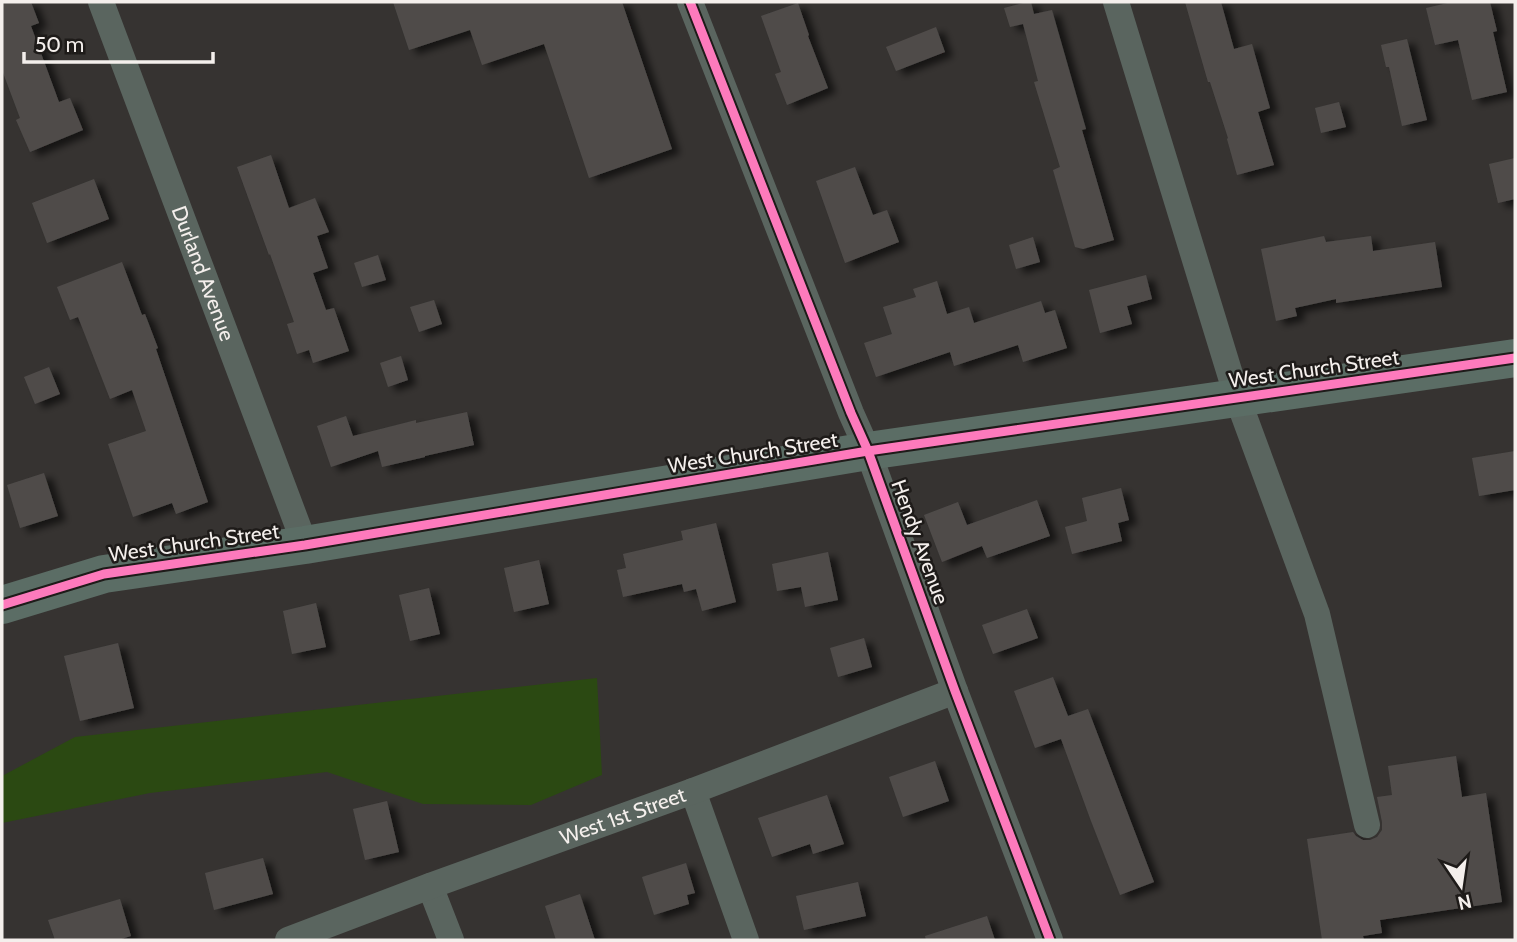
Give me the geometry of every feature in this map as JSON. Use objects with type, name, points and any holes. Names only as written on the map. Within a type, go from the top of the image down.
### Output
[{"type":"main road","name":"West Church Street","points":[[2,605],[104,574],[304,545],[868,451],[1515,358]]},
{"type":"street","name":"Durland Avenue","points":[[101,2],[304,545]]},
{"type":"street","name":"Hendy Avenue","points":[[690,2],[868,451],[955,691],[1050,940]]},
{"type":"street","points":[[1116,2],[1237,397],[1317,614],[1367,824]]},
{"type":"street","name":"West 1st Street","points":[[288,940],[955,691]]},
{"type":"street","points":[[693,791],[746,940]]},
{"type":"street","points":[[430,886],[451,940]]},
{"type":"green space","points":[[597,678],[602,775],[531,805],[423,804],[327,772],[150,793],[2,823],[2,776],[75,737]]},
{"type":"building","points":[[2,2],[31,2],[39,23],[31,26],[59,102],[70,98],[83,130],[30,152],[16,120],[20,118],[2,70]]},
{"type":"building","points":[[393,2],[622,2],[672,149],[589,178],[544,44],[482,65],[470,30],[409,50]]},
{"type":"building","points":[[1031,2],[1034,14],[1052,10],[1086,129],[1082,130],[1114,240],[1083,249],[1075,247],[1053,170],[1060,167],[1034,82],[1038,81],[1023,24],[1010,27],[1004,8]]},
{"type":"building","points":[[1185,2],[1221,2],[1234,49],[1252,44],[1270,108],[1258,112],[1274,165],[1237,175]]},
{"type":"building","points":[[1452,2],[1490,2],[1497,31],[1493,32],[1507,92],[1472,100],[1458,40],[1435,45],[1426,8]]},
{"type":"building","points":[[798,3],[828,88],[787,105],[775,74],[781,72],[761,16]]},
{"type":"building","points":[[936,27],[945,52],[896,71],[886,47]]},
{"type":"building","points":[[1407,39],[1427,120],[1402,126],[1389,67],[1386,67],[1381,45]]},
{"type":"building","points":[[1339,102],[1346,127],[1321,133],[1315,108]]},
{"type":"building","points":[[271,155],[289,208],[315,198],[329,232],[317,236],[328,268],[313,273],[326,310],[334,308],[349,351],[313,363],[309,350],[297,354],[287,324],[294,322],[237,167]]},
{"type":"building","points":[[1515,158],[1515,199],[1498,203],[1489,164]]},
{"type":"building","points":[[855,167],[873,215],[887,210],[899,242],[845,263],[816,181]]},
{"type":"building","points":[[94,179],[109,219],[47,243],[32,203]]},
{"type":"building","points":[[1324,236],[1326,242],[1371,236],[1373,251],[1435,242],[1442,287],[1336,303],[1336,299],[1295,308],[1297,316],[1276,321],[1261,249]]},
{"type":"building","points":[[1033,237],[1040,262],[1016,269],[1009,245]]},
{"type":"building","points":[[378,255],[386,280],[362,287],[354,263]]},
{"type":"building","points":[[122,262],[158,348],[156,349],[208,502],[176,514],[172,503],[133,517],[108,444],[146,431],[132,390],[110,399],[78,317],[70,320],[57,287]]},
{"type":"building","points":[[1146,275],[1152,299],[1127,306],[1132,324],[1100,333],[1089,290]]},
{"type":"building","points":[[937,281],[947,314],[969,307],[974,323],[1041,301],[1045,313],[1055,310],[1067,348],[1023,362],[1018,345],[954,366],[950,352],[876,377],[864,343],[892,334],[883,307],[916,297],[913,289]]},
{"type":"building","points":[[434,300],[442,324],[419,332],[410,307]]},
{"type":"building","points":[[401,356],[408,380],[388,387],[380,363]]},
{"type":"building","points":[[49,367],[60,394],[35,404],[24,377]]},
{"type":"building","points":[[467,412],[474,445],[382,467],[378,451],[331,467],[317,426],[346,416],[353,436],[416,420],[416,423]]},
{"type":"building","points":[[1515,451],[1515,490],[1479,496],[1472,458]]},
{"type":"building","points":[[44,473],[58,516],[20,528],[7,485]]},
{"type":"building","points":[[1121,488],[1129,520],[1118,523],[1122,541],[1072,554],[1065,527],[1087,521],[1082,498]]},
{"type":"building","points":[[1037,500],[1050,536],[987,558],[982,546],[942,562],[924,515],[958,502],[967,525]]},
{"type":"building","points":[[716,523],[736,602],[702,611],[696,589],[684,592],[682,584],[623,597],[617,570],[626,568],[623,554],[683,540],[681,531]]},
{"type":"building","points":[[828,552],[838,600],[805,607],[801,587],[777,591],[772,564]]},
{"type":"building","points":[[539,560],[549,604],[514,612],[504,568]]},
{"type":"building","points":[[429,588],[440,634],[410,641],[399,595]]},
{"type":"building","points":[[316,603],[326,647],[292,654],[283,611]]},
{"type":"building","points":[[1027,609],[1038,638],[993,654],[982,625]]},
{"type":"building","points":[[864,638],[872,667],[838,677],[830,648]]},
{"type":"building","points":[[118,643],[134,708],[80,721],[64,656]]},
{"type":"building","points":[[1053,677],[1068,716],[1088,709],[1154,882],[1120,895],[1061,739],[1035,748],[1014,691]]},
{"type":"building","points":[[1456,756],[1462,797],[1486,793],[1502,902],[1380,920],[1382,933],[1363,936],[1364,940],[1322,940],[1307,839],[1353,832],[1363,840],[1377,837],[1382,830],[1382,822],[1377,797],[1392,795],[1388,766]]},
{"type":"building","points":[[935,761],[949,801],[903,817],[889,777]]},
{"type":"building","points":[[827,795],[844,844],[813,854],[810,844],[772,857],[758,818]]},
{"type":"building","points":[[387,801],[399,852],[365,860],[353,809]]},
{"type":"building","points":[[263,858],[273,894],[214,910],[205,873]]},
{"type":"building","points":[[686,863],[695,893],[687,895],[689,904],[654,915],[642,877]]},
{"type":"building","points":[[858,882],[866,916],[804,930],[796,896]]},
{"type":"building","points":[[580,894],[595,940],[556,940],[545,906]]},
{"type":"building","points":[[120,899],[131,936],[118,940],[55,940],[48,920]]},
{"type":"building","points":[[987,916],[995,940],[926,940],[925,936]]},
{"type":"cycle path","points":[[690,2],[868,451],[955,691],[1050,940]]},
{"type":"cycle path","points":[[2,605],[104,574],[305,545],[868,451],[1515,358]]}]
